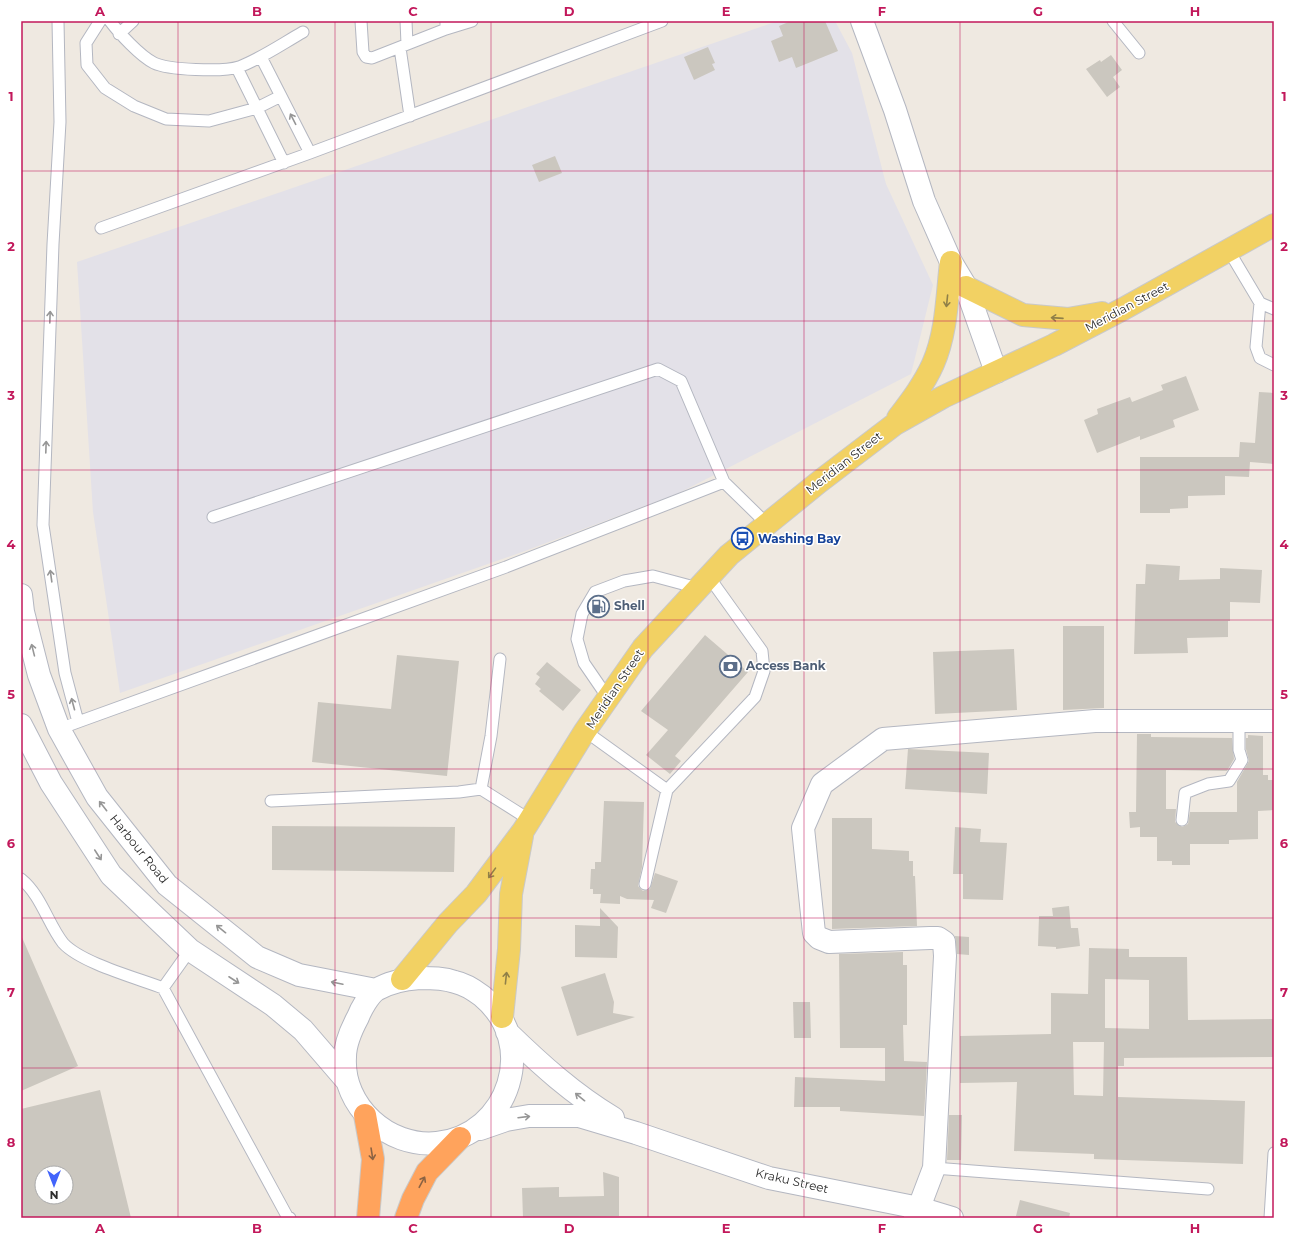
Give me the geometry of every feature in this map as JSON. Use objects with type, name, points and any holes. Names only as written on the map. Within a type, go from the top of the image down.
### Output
[{"type":"highway","points":[[365,1115],[373,1159],[368,1218]]},
{"type":"highway","points":[[406,1218],[413,1199],[427,1172],[466,1134]]},
{"type":"main road","points":[[862,21],[895,110],[924,201],[951,262],[966,287],[996,372]]},
{"type":"main road","name":"Meridian Street","points":[[402,979],[448,923],[476,894],[527,825],[585,732],[642,648],[729,555],[894,424],[943,397],[1123,310],[1274,225]]},
{"type":"main road","points":[[894,424],[921,387],[940,345],[945,320],[951,262]]},
{"type":"main road","points":[[966,287],[1024,315],[1068,319],[1123,310]]},
{"type":"main road","name":"Harbour Road","points":[[21,595],[30,673],[68,726],[97,797],[167,884],[257,957],[299,975],[376,990]]},
{"type":"main road","points":[[917,1213],[934,1168],[945,956],[944,942],[938,938],[930,938],[829,942],[819,938],[814,933],[803,828],[822,784],[883,739],[1095,721],[1274,721]]},
{"type":"main road","points":[[21,725],[52,783],[111,874],[190,950],[272,1005],[304,1030],[348,1081]]},
{"type":"main road","points":[[21,759],[52,783]]},
{"type":"main road","name":"Meridian Street","points":[[504,1025],[511,894],[527,825]]},
{"type":"main road","name":"Kraku Street","points":[[402,979],[438,978],[456,982],[473,990],[488,1002],[504,1025],[533,1057],[588,1103],[636,1133]]},
{"type":"main road","points":[[348,1081],[345,1058],[349,1034],[360,1013],[376,990],[402,979]]},
{"type":"main road","points":[[466,1134],[490,1117],[503,1098],[511,1077],[512,1054],[504,1025]]},
{"type":"main road","name":"Kraku Street","points":[[348,1081],[354,1099],[365,1115],[377,1126],[405,1140],[421,1144],[437,1143],[506,1120],[521,1117],[580,1116],[636,1133],[769,1178],[917,1213],[952,1218]]},
{"type":"lane","points":[[58,21],[60,122],[53,244],[43,526],[65,673],[68,726],[506,567],[724,482]]},
{"type":"lane","points":[[100,21],[86,43],[87,65],[105,88],[134,106],[166,119],[210,121],[257,108],[281,96]]},
{"type":"lane","points":[[110,21],[119,34],[154,63],[191,70],[237,68],[261,57],[303,32]]},
{"type":"lane","points":[[119,34],[133,21]]},
{"type":"lane","points":[[361,21],[363,52],[366,57],[372,58],[404,46],[446,25],[472,21]]},
{"type":"lane","points":[[406,21],[404,46],[410,116]]},
{"type":"lane","points":[[101,228],[284,163],[662,21]]},
{"type":"lane","points":[[1113,21],[1139,53]]},
{"type":"lane","points":[[261,57],[310,153]]},
{"type":"lane","points":[[237,68],[284,163]]},
{"type":"lane","points":[[1229,251],[1260,303],[1256,347],[1260,358],[1274,365]]},
{"type":"lane","points":[[1260,303],[1274,309]]},
{"type":"lane","points":[[213,517],[658,369],[681,381],[724,482],[767,524]]},
{"type":"lane","points":[[608,698],[584,663],[577,639],[582,614],[595,592],[624,581],[652,576],[704,583],[762,651],[764,671],[755,697],[667,790],[645,884]]},
{"type":"lane","points":[[481,788],[491,736],[500,660]]},
{"type":"lane","points":[[1182,820],[1185,793],[1208,784],[1229,781],[1242,760],[1239,750],[1239,721]]},
{"type":"lane","points":[[585,732],[667,790]]},
{"type":"lane","points":[[271,801],[459,792],[481,788],[527,825]]},
{"type":"lane","points":[[21,879],[42,907],[64,943],[81,956],[163,988],[287,1216],[290,1218]]},
{"type":"lane","points":[[163,988],[190,950]]},
{"type":"lane","points":[[1270,1218],[1274,1153]]},
{"type":"lane","points":[[934,1168],[1208,1189]]},
{"type":"shaded area","points":[[778,21],[835,21],[852,53],[886,184],[933,285],[911,374],[679,493],[525,551],[120,693],[93,512],[77,262]]},
{"type":"building","points":[[791,21],[825,21],[838,51],[796,68],[792,57],[779,62],[771,41],[783,36],[779,26]]},
{"type":"building","points":[[708,47],[715,63],[712,64],[715,70],[694,80],[684,57]]},
{"type":"building","points":[[1111,55],[1122,70],[1113,77],[1120,87],[1107,97],[1086,69],[1100,60],[1101,62]]},
{"type":"building","points":[[555,156],[562,173],[539,182],[532,165]]},
{"type":"building","points":[[1186,376],[1199,410],[1173,420],[1175,427],[1140,440],[1140,436],[1097,453],[1084,420],[1098,414],[1097,409],[1130,397],[1132,402],[1163,390],[1161,385]]},
{"type":"building","points":[[1259,392],[1274,393],[1274,464],[1250,462],[1249,477],[1225,476],[1225,495],[1188,496],[1188,508],[1170,509],[1170,513],[1140,513],[1140,457],[1239,457],[1240,442],[1255,443]]},
{"type":"building","points":[[1146,564],[1180,566],[1179,580],[1220,579],[1220,568],[1262,570],[1260,603],[1230,602],[1228,637],[1187,638],[1188,653],[1134,654],[1136,584],[1145,584]]},
{"type":"building","points":[[1063,626],[1104,626],[1104,708],[1063,710]]},
{"type":"building","points":[[705,635],[748,672],[675,756],[681,761],[670,774],[646,755],[668,730],[641,711]]},
{"type":"building","points":[[1014,649],[1017,710],[935,714],[933,652]]},
{"type":"building","points":[[397,655],[459,661],[447,776],[312,762],[318,702],[391,709]]},
{"type":"building","points":[[547,662],[581,690],[563,711],[539,691],[541,689],[535,684],[540,677],[536,674]]},
{"type":"building","points":[[1137,734],[1151,734],[1151,737],[1232,738],[1234,759],[1227,771],[1166,770],[1166,809],[1176,809],[1175,822],[1182,827],[1188,824],[1190,812],[1237,812],[1237,782],[1249,761],[1246,749],[1246,738],[1248,738],[1248,735],[1263,736],[1263,775],[1268,775],[1268,780],[1274,780],[1274,810],[1258,811],[1258,839],[1229,840],[1229,844],[1190,844],[1190,865],[1172,865],[1172,861],[1157,861],[1157,837],[1140,837],[1140,827],[1130,828],[1129,812],[1136,812]]},
{"type":"building","points":[[908,749],[989,753],[987,794],[905,789]]},
{"type":"building","points":[[604,801],[644,802],[642,867],[638,886],[643,891],[650,889],[655,873],[678,881],[666,913],[651,908],[654,900],[627,899],[620,896],[620,904],[600,903],[601,894],[593,894],[593,889],[590,889],[591,869],[595,869],[595,862],[601,862]]},
{"type":"building","points":[[832,818],[872,818],[872,849],[909,851],[909,861],[913,861],[913,876],[915,876],[917,926],[832,929]]},
{"type":"building","points":[[272,826],[455,827],[454,872],[272,870]]},
{"type":"building","points":[[955,827],[981,829],[980,842],[1007,843],[1003,900],[963,899],[963,874],[953,874]]},
{"type":"building","points":[[1069,906],[1071,928],[1078,928],[1080,946],[1056,949],[1056,947],[1038,946],[1039,916],[1053,916],[1052,908]]},
{"type":"building","points":[[600,908],[618,927],[617,958],[575,957],[575,925],[600,926]]},
{"type":"building","points":[[21,935],[78,1066],[21,1091]]},
{"type":"building","points":[[955,936],[969,937],[969,955],[957,954]]},
{"type":"building","points":[[1089,948],[1129,949],[1129,957],[1187,957],[1188,1020],[1274,1019],[1274,1057],[1124,1058],[1124,1066],[1118,1066],[1118,1097],[1245,1101],[1243,1164],[1094,1159],[1094,1154],[1014,1151],[1017,1082],[960,1083],[960,1036],[1051,1034],[1051,993],[1088,994]],"holes":[[[1105,979],[1149,980],[1149,1029],[1105,1028]],[[1073,1042],[1104,1042],[1103,1096],[1074,1095]]]},
{"type":"building","points":[[903,952],[903,965],[907,965],[907,1025],[903,1025],[904,1061],[927,1062],[924,1116],[840,1111],[840,1107],[794,1107],[795,1077],[885,1081],[885,1048],[840,1048],[839,954]]},
{"type":"building","points":[[605,973],[614,1002],[613,1013],[635,1017],[577,1036],[561,987]]},
{"type":"building","points":[[793,1002],[810,1002],[811,1038],[794,1038]]},
{"type":"building","points":[[100,1090],[131,1218],[21,1218],[21,1109]]},
{"type":"building","points":[[949,1115],[962,1115],[961,1160],[947,1160]]},
{"type":"building","points":[[603,1172],[619,1177],[619,1216],[523,1218],[522,1188],[559,1187],[559,1197],[604,1196]]},
{"type":"building","points":[[1020,1200],[1070,1213],[1069,1218],[1024,1218],[1016,1216]]},
{"type":"place","name":"Washing Bay","points":[[742,539]]},
{"type":"place","name":"Shell","points":[[598,606]]},
{"type":"place","name":"Access Bank","points":[[730,666]]}]
